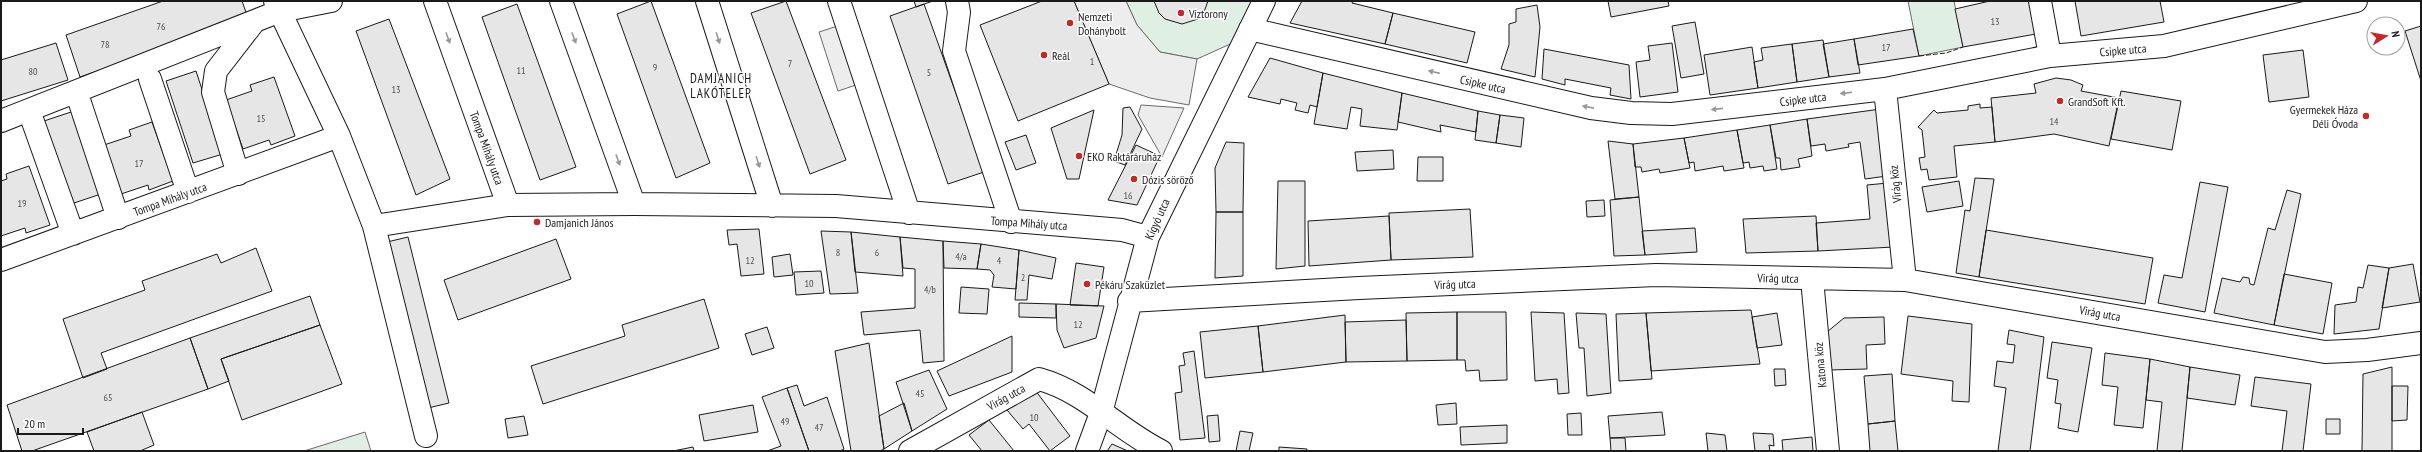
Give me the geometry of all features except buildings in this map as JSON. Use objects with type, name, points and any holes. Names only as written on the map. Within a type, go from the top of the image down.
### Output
[{"type":"street","points":[[1,121],[254,21],[277,6],[331,1]]},
{"type":"street","name":"Tompa Mihály utca","points":[[435,1],[508,205]]},
{"type":"street","points":[[560,1],[634,204]]},
{"type":"street","points":[[707,1],[772,206]]},
{"type":"street","points":[[839,1],[909,213]]},
{"type":"street","points":[[957,1],[959,12],[954,51],[1010,222]]},
{"type":"street","name":"Kígyó utca","points":[[1087,451],[1101,413],[1148,237],[1264,1]]},
{"type":"street","points":[[2040,1],[2050,56]]},
{"type":"street","name":"Csipke utca","points":[[1250,29],[1584,106],[1631,113],[1672,114],[1885,88],[2050,56],[2164,46],[2356,1]]},
{"type":"street","points":[[277,6],[339,136],[374,226],[426,436]]},
{"type":"street","points":[[238,174],[213,92],[216,71],[254,21]]},
{"type":"street","points":[[150,79],[188,192]]},
{"type":"street","name":"Virág köz","points":[[1885,88],[1905,280]]},
{"type":"street","points":[[79,100],[118,218]]},
{"type":"street","points":[[32,119],[72,234]]},
{"type":"street","name":"Tompa Mihály utca","points":[[1,260],[339,136]]},
{"type":"street","name":"Tompa Mihály utca","points":[[374,226],[508,205],[634,204],[836,206],[1010,222],[1122,230],[1148,237]]},
{"type":"street","name":"Virág utca","points":[[1130,301],[1359,288],[1656,275],[1905,280],[2325,352],[2367,350],[2421,343]]},
{"type":"street","name":"Katona köz","points":[[1812,279],[1828,451]]},
{"type":"street","name":"Virág utca","points":[[910,451],[1039,379],[1060,385],[1079,395],[1101,413]]},
{"type":"street","points":[[1101,413],[1138,440],[1161,451]]},
{"type":"green space","points":[[1126,1],[1254,1],[1237,41],[1197,59],[1160,52],[1137,25]]},
{"type":"green space","points":[[1908,1],[1954,1],[1963,47],[1919,56]]},
{"type":"green space","points":[[365,432],[371,451],[304,451]]},
{"type":"shaded area","points":[[1074,1],[1126,1],[1137,25],[1160,52],[1197,59],[1189,105],[1150,98],[1109,84]]},
{"type":"shaded area","points":[[847,23],[865,82],[838,91],[819,32]]},
{"type":"shaded area","points":[[1141,105],[1184,108],[1162,157],[1138,115]]},
{"type":"fence","points":[[1919,56],[1946,53],[1963,47]]},
{"type":"place","name":"Víztorony","points":[[1181,13]]},
{"type":"place","name":"Nemzeti Dohánybolt","points":[[1070,23]]},
{"type":"place","name":"Reál","points":[[1044,55]]},
{"type":"place","name":"GrandSoft Kft.","points":[[2060,101]]},
{"type":"place","name":"Gyermekek Háza Déli Óvoda","points":[[2366,116]]},
{"type":"place","name":"EKO Raktáráruház","points":[[1079,156]]},
{"type":"place","name":"Dózis söröző","points":[[1134,179]]},
{"type":"place","name":"Damjanich János","points":[[537,222]]},
{"type":"place","name":"Pékáru Szaküzlet","points":[[1087,284]]},
{"type":"district","name":"DAMJANICH LAKÓTELEP","points":[[721,86]]}]
